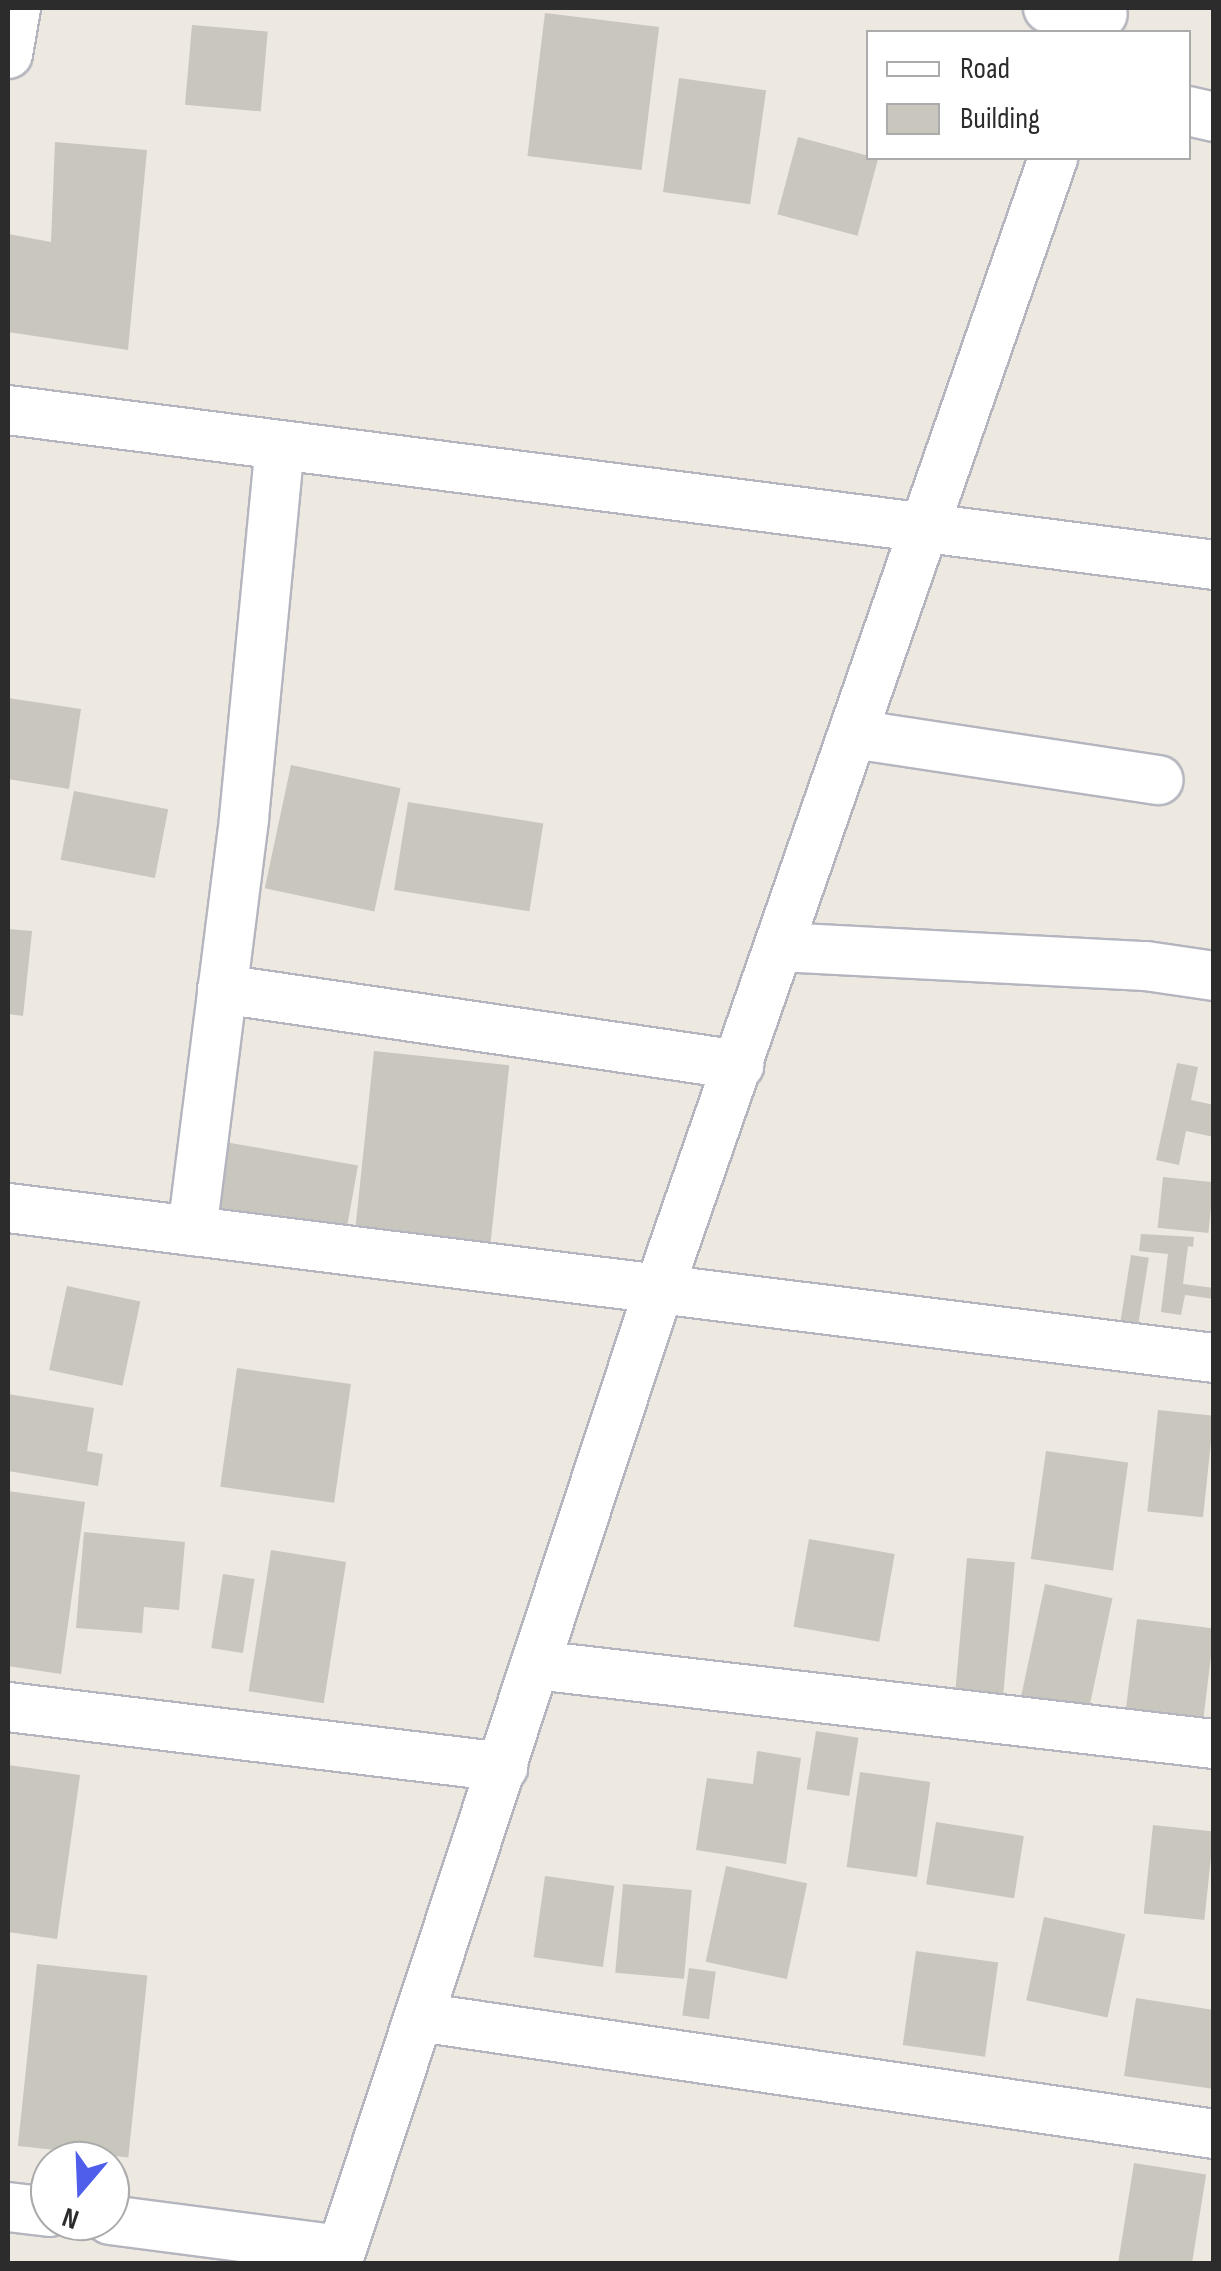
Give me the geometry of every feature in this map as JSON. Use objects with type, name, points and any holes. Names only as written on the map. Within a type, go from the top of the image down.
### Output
[{"type":"street","points":[[8,54],[16,8]]},
{"type":"street","points":[[1048,8],[1101,18]]},
{"type":"street","points":[[130,2223],[339,2257],[659,1289],[1053,160]]},
{"type":"street","points":[[8,410],[1214,565]]},
{"type":"street","points":[[192,1231],[280,446]]},
{"type":"street","points":[[854,734],[1159,780]]},
{"type":"street","points":[[780,947],[1146,966],[1214,976]]},
{"type":"street","points":[[222,989],[739,1065]]},
{"type":"street","points":[[8,1208],[1214,1358]]},
{"type":"street","points":[[536,1664],[1214,1744]]},
{"type":"street","points":[[8,1707],[503,1767]]},
{"type":"street","points":[[419,2017],[1214,2134]]},
{"type":"building","points":[[545,13],[659,27],[642,170],[527,156]]},
{"type":"building","points":[[192,25],[268,32],[261,111],[185,105]]},
{"type":"building","points":[[679,78],[766,90],[750,204],[663,192]]},
{"type":"building","points":[[798,137],[866,155],[866,160],[878,160],[857,236],[777,214]]},
{"type":"building","points":[[55,142],[147,150],[128,350],[8,332],[8,234],[51,242]]},
{"type":"building","points":[[8,698],[81,709],[69,789],[8,779]]},
{"type":"building","points":[[291,765],[401,788],[374,912],[265,888]]},
{"type":"building","points":[[74,791],[168,809],[155,878],[61,860]]},
{"type":"building","points":[[408,802],[543,823],[529,911],[394,890]]},
{"type":"building","points":[[8,929],[32,931],[23,1016],[8,1014]]},
{"type":"building","points":[[374,1051],[509,1065],[490,1250],[355,1236]]},
{"type":"building","points":[[1177,1063],[1198,1067],[1191,1100],[1214,1105],[1214,1137],[1186,1131],[1179,1165],[1156,1160]]},
{"type":"building","points":[[225,1142],[358,1165],[345,1237],[212,1214]]},
{"type":"building","points":[[1163,1177],[1214,1182],[1208,1233],[1158,1228]]},
{"type":"building","points":[[1141,1234],[1194,1237],[1193,1247],[1188,1246],[1183,1284],[1214,1288],[1214,1299],[1185,1295],[1181,1315],[1161,1312],[1168,1254],[1139,1251]]},
{"type":"building","points":[[1131,1255],[1149,1258],[1138,1328],[1120,1325]]},
{"type":"building","points":[[67,1286],[140,1302],[122,1386],[49,1370]]},
{"type":"building","points":[[237,1368],[351,1384],[334,1503],[220,1487]]},
{"type":"building","points":[[8,1394],[94,1408],[87,1451],[103,1454],[98,1486],[8,1471]]},
{"type":"building","points":[[1158,1410],[1214,1416],[1203,1517],[1147,1511]]},
{"type":"building","points":[[1046,1451],[1128,1463],[1113,1570],[1031,1559]]},
{"type":"building","points":[[8,1491],[85,1502],[61,1674],[8,1666]]},
{"type":"building","points":[[84,1532],[185,1542],[179,1610],[144,1607],[142,1633],[76,1628]]},
{"type":"building","points":[[809,1539],[895,1554],[879,1642],[794,1627]]},
{"type":"building","points":[[271,1550],[346,1562],[324,1703],[249,1691]]},
{"type":"building","points":[[967,1558],[1015,1562],[1003,1698],[955,1693]]},
{"type":"building","points":[[223,1574],[255,1579],[243,1653],[211,1648]]},
{"type":"building","points":[[1045,1584],[1112,1598],[1089,1711],[1021,1696]]},
{"type":"building","points":[[1137,1619],[1214,1628],[1202,1726],[1125,1716]]},
{"type":"building","points":[[816,1731],[858,1738],[849,1796],[807,1789]]},
{"type":"building","points":[[757,1751],[801,1758],[786,1864],[696,1850],[707,1778],[753,1784]]},
{"type":"building","points":[[8,1765],[80,1775],[57,1939],[8,1932]]},
{"type":"building","points":[[860,1772],[930,1782],[917,1877],[847,1867]]},
{"type":"building","points":[[936,1822],[1024,1836],[1014,1898],[926,1884]]},
{"type":"building","points":[[1153,1825],[1214,1831],[1204,1920],[1144,1914]]},
{"type":"building","points":[[726,1866],[807,1883],[787,1979],[706,1962]]},
{"type":"building","points":[[545,1876],[614,1886],[603,1967],[534,1957]]},
{"type":"building","points":[[623,1884],[692,1890],[684,1979],[615,1973]]},
{"type":"building","points":[[1044,1917],[1125,1934],[1108,2017],[1026,2000]]},
{"type":"building","points":[[916,1951],[998,1963],[985,2057],[903,2045]]},
{"type":"building","points":[[37,1964],[147,1976],[130,2141],[30,2141],[30,2147],[18,2146]]},
{"type":"building","points":[[689,1968],[716,1972],[709,2019],[682,2016]]},
{"type":"building","points":[[1136,1998],[1214,2010],[1214,2089],[1124,2076]]},
{"type":"building","points":[[1134,2163],[1206,2174],[1192,2264],[1118,2264]]}]
